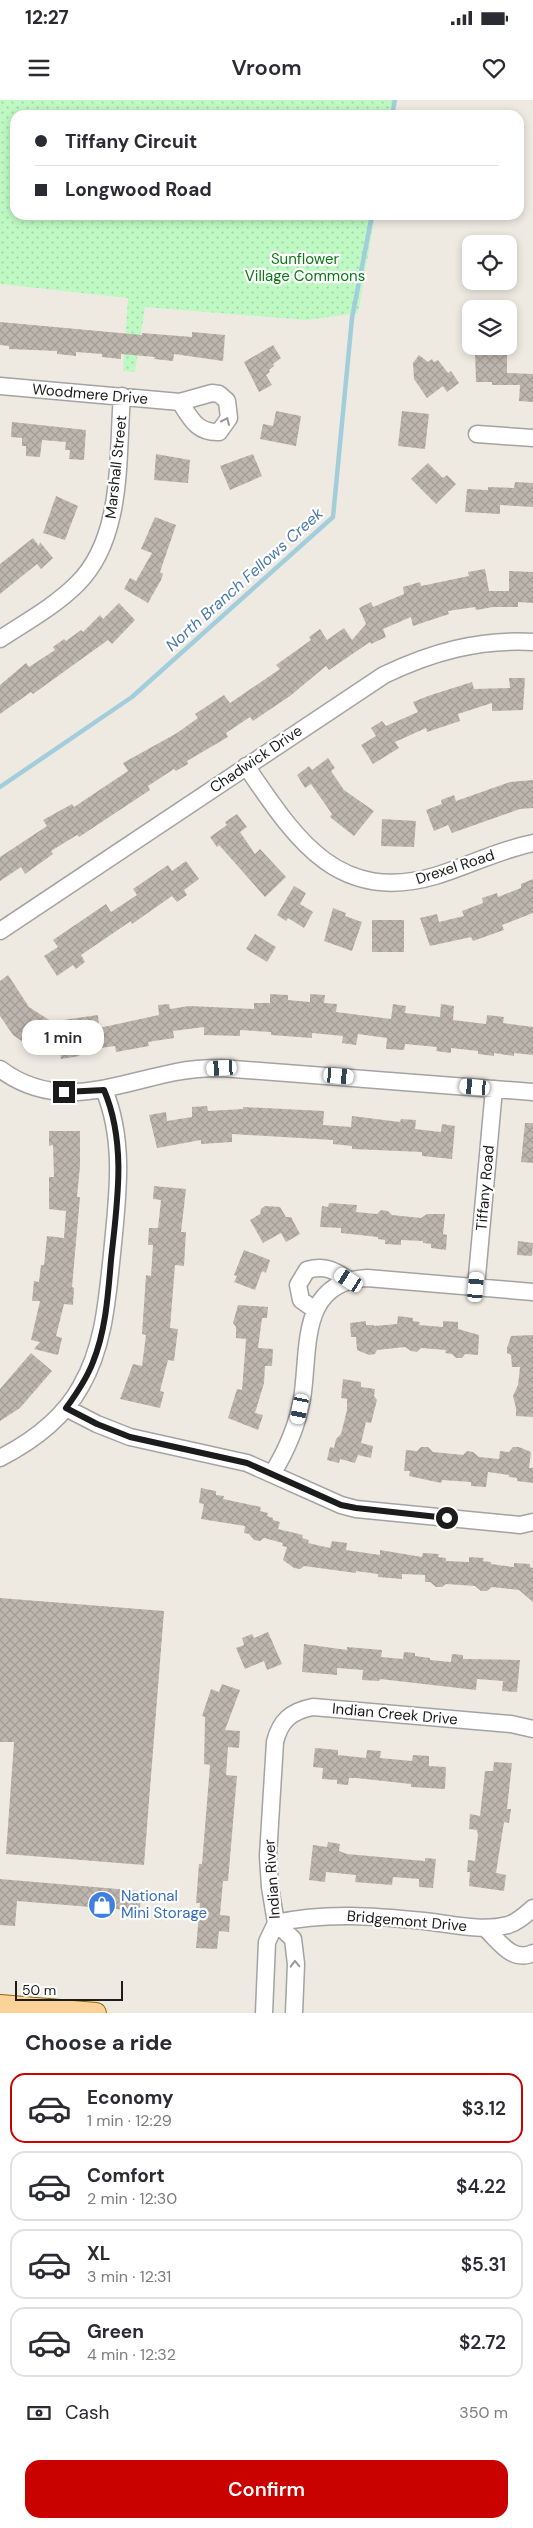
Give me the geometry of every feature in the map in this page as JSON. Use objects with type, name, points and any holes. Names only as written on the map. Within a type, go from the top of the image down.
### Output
[{"type":"main road","points":[[0,2005],[96,2013]]},
{"type":"street","name":"Woodmere Drive","points":[[0,386],[180,402]]},
{"type":"street","name":"Marshall Street","points":[[0,639],[60,599],[78,584],[100,554],[111,523],[114,504],[122,396]]},
{"type":"street","points":[[477,434],[533,438]]},
{"type":"street","name":"Chadwick Drive","points":[[0,931],[384,675],[415,660],[454,648],[487,642],[533,642]]},
{"type":"street","name":"Drexel Road","points":[[246,766],[290,829],[304,845],[331,865],[362,878],[391,882],[421,880],[533,843]]},
{"type":"street","points":[[0,1069],[24,1083],[51,1090],[76,1093],[104,1090],[177,1071],[222,1068],[533,1092]]},
{"type":"street","name":"Tiffany Road","points":[[476,1287],[494,1089]]},
{"type":"street","points":[[0,1458],[33,1439],[66,1408],[81,1387],[93,1362],[106,1312],[119,1168],[112,1111],[104,1090]]},
{"type":"street","points":[[314,1310],[301,1300],[298,1285],[307,1270],[321,1266],[335,1271],[349,1280]]},
{"type":"street","points":[[272,1474],[288,1445],[298,1420],[309,1328],[314,1310],[325,1294],[349,1280],[366,1278],[533,1292]]},
{"type":"street","points":[[66,1408],[97,1424],[130,1437],[229,1457],[326,1499],[356,1508],[520,1525],[532,1523]]},
{"type":"street","name":"Indian Creek Drive","points":[[275,1742],[278,1730],[290,1715],[313,1707],[511,1724],[533,1729]]},
{"type":"street","name":"Indian River","points":[[264,2013],[267,1942],[276,1923],[270,1887],[268,1856],[275,1742]]},
{"type":"street","name":"Bridgemont Drive","points":[[276,1923],[324,1915],[412,1920],[485,1928],[508,1925],[522,1919],[533,1908]]},
{"type":"street","points":[[276,1923],[292,1939],[296,1964],[294,2013]]},
{"type":"street","points":[[485,1928],[506,1950],[524,1956],[533,1953]]},
{"type":"green space","name":"Sunflower Village Commons","points":[[0,100],[396,100],[394,110],[10,110],[10,220],[374,220],[358,313],[307,320],[145,307],[135,372],[123,371],[128,298],[0,284]]},
{"type":"building","points":[[0,322],[142,335],[142,333],[192,337],[192,332],[225,335],[223,361],[174,354],[173,361],[154,359],[155,357],[121,354],[121,359],[102,357],[102,354],[76,352],[76,356],[57,354],[57,351],[9,349],[9,346],[0,345]]},
{"type":"building","points":[[273,345],[281,358],[273,364],[274,366],[266,375],[272,385],[259,392],[244,362]]},
{"type":"building","points":[[419,355],[428,362],[432,359],[434,362],[438,360],[448,373],[451,371],[459,383],[447,392],[443,386],[427,398],[414,379],[413,363]]},
{"type":"building","points":[[475,355],[507,355],[507,373],[533,374],[533,402],[519,401],[520,385],[492,385],[492,382],[476,382]]},
{"type":"building","points":[[276,411],[301,416],[296,446],[260,439],[263,424],[273,426]]},
{"type":"building","points":[[402,411],[429,414],[425,449],[398,446]]},
{"type":"building","points":[[12,422],[86,430],[84,460],[69,459],[70,450],[65,450],[66,442],[42,440],[40,457],[26,456],[26,446],[22,446],[22,438],[11,437]]},
{"type":"building","points":[[156,454],[190,460],[188,483],[154,480]]},
{"type":"building","points":[[253,454],[262,476],[230,490],[220,466]]},
{"type":"building","points":[[428,463],[443,478],[447,475],[456,484],[436,504],[411,479]]},
{"type":"building","points":[[515,482],[533,483],[533,507],[500,505],[500,514],[465,512],[467,489],[488,490],[488,487],[514,488]]},
{"type":"building","points":[[56,496],[78,506],[65,540],[43,533]]},
{"type":"building","points":[[155,517],[176,525],[160,572],[163,574],[161,580],[148,603],[124,589],[130,578],[136,581],[152,553],[141,549]]},
{"type":"building","points":[[33,538],[39,546],[40,542],[53,558],[41,569],[37,564],[0,594],[0,564]]},
{"type":"building","points":[[485,569],[489,591],[509,591],[509,571],[533,572],[533,603],[518,602],[518,607],[493,607],[476,610],[475,607],[448,611],[449,614],[413,626],[411,617],[383,629],[386,637],[371,644],[370,642],[329,670],[326,666],[290,696],[253,721],[250,717],[226,733],[228,737],[187,761],[188,764],[176,771],[174,769],[148,786],[150,790],[79,837],[77,835],[51,851],[53,854],[25,874],[21,867],[0,881],[0,857],[47,826],[43,820],[72,804],[74,807],[128,771],[123,763],[177,733],[198,718],[195,714],[224,695],[230,703],[280,669],[276,665],[311,640],[309,637],[320,629],[327,640],[344,628],[352,640],[366,624],[359,608],[371,602],[373,607],[404,594],[403,587],[420,582],[421,586],[469,576],[468,572]]},
{"type":"building","points":[[119,603],[135,620],[112,644],[108,640],[33,694],[31,692],[0,714],[0,685],[26,663],[29,667],[55,650],[53,647],[64,639],[66,641],[81,630],[83,632],[100,615],[103,619]]},
{"type":"building","points":[[509,678],[525,678],[523,710],[492,711],[492,703],[458,714],[460,721],[427,732],[426,728],[395,742],[399,748],[373,764],[361,745],[376,736],[371,728],[382,721],[386,726],[418,712],[413,702],[472,682],[474,689],[510,688]]},
{"type":"building","points":[[328,758],[335,768],[331,771],[344,790],[374,811],[354,836],[330,817],[332,814],[311,784],[305,788],[297,775],[309,766],[312,770]]},
{"type":"building","points":[[533,780],[533,808],[520,809],[452,833],[448,825],[434,831],[426,810],[442,804],[441,800],[454,795],[456,801],[510,782]]},
{"type":"building","points":[[237,814],[247,827],[240,832],[255,854],[260,849],[286,877],[265,897],[219,845],[217,847],[210,837],[227,825],[225,822]]},
{"type":"building","points":[[382,819],[416,821],[414,847],[381,846]]},
{"type":"building","points":[[186,861],[199,879],[184,890],[187,895],[177,902],[172,896],[132,924],[131,921],[81,955],[85,962],[76,969],[73,965],[57,976],[44,956],[58,947],[53,940],[106,904],[111,912],[137,895],[133,889],[168,865],[172,871]]},
{"type":"building","points":[[533,879],[533,913],[502,925],[504,930],[473,941],[471,937],[430,946],[420,918],[437,914],[439,922],[464,916],[462,911],[483,903],[482,898],[497,893],[498,897],[521,888],[521,884]]},
{"type":"building","points":[[294,886],[306,893],[300,904],[313,912],[304,928],[288,918],[286,921],[277,915]]},
{"type":"building","points":[[333,908],[346,913],[345,916],[362,922],[352,951],[324,941]]},
{"type":"building","points":[[372,920],[404,920],[404,952],[372,952]]},
{"type":"building","points":[[255,934],[276,947],[267,962],[246,949]]},
{"type":"building","points":[[8,975],[29,1007],[57,1025],[44,1046],[27,1035],[23,1042],[13,1035],[0,1016],[0,981]]},
{"type":"building","points":[[270,994],[288,995],[288,1000],[310,1002],[310,994],[325,995],[324,1003],[337,1004],[336,1012],[391,1019],[393,1004],[406,1006],[405,1013],[440,1017],[441,1004],[454,1006],[453,1020],[486,1024],[487,1015],[504,1017],[503,1023],[533,1027],[533,1055],[514,1053],[514,1056],[494,1053],[494,1056],[478,1054],[478,1051],[451,1048],[451,1053],[436,1051],[437,1047],[405,1044],[404,1050],[386,1049],[387,1038],[358,1034],[356,1045],[342,1043],[343,1036],[312,1033],[312,1038],[271,1035],[271,1032],[240,1030],[240,1036],[204,1035],[204,1027],[173,1031],[174,1038],[148,1042],[149,1046],[116,1052],[115,1046],[78,1051],[79,1056],[61,1059],[56,1021],[98,1015],[99,1028],[159,1015],[158,1005],[169,1004],[170,1009],[189,1006],[254,1009],[254,1003],[270,1003]]},
{"type":"building","points":[[207,1106],[208,1111],[243,1109],[243,1107],[324,1111],[323,1125],[351,1127],[352,1116],[400,1122],[401,1119],[416,1120],[415,1129],[441,1132],[442,1124],[455,1126],[452,1159],[422,1156],[422,1152],[352,1149],[352,1146],[333,1144],[333,1140],[232,1134],[232,1142],[201,1144],[201,1140],[157,1148],[149,1115],[166,1112],[167,1121],[192,1117],[192,1107]]},
{"type":"building","points":[[525,1123],[533,1123],[533,1163],[521,1162]]},
{"type":"building","points":[[49,1131],[80,1131],[80,1166],[77,1197],[80,1197],[72,1287],[74,1288],[73,1305],[64,1304],[56,1336],[62,1338],[58,1355],[34,1349],[40,1342],[31,1340],[40,1301],[32,1301],[34,1281],[39,1282],[41,1265],[44,1265],[47,1236],[64,1238],[66,1211],[49,1209],[49,1177],[54,1177],[53,1145],[49,1146]]},
{"type":"building","points":[[154,1186],[186,1189],[181,1232],[186,1232],[184,1266],[175,1265],[170,1328],[178,1329],[174,1361],[168,1360],[160,1391],[164,1392],[160,1408],[120,1399],[133,1364],[142,1366],[146,1335],[142,1334],[146,1275],[151,1276],[153,1245],[148,1245],[149,1228],[158,1228],[161,1200],[153,1199]]},
{"type":"building","points":[[329,1203],[357,1205],[356,1212],[377,1214],[381,1210],[388,1211],[392,1215],[421,1218],[427,1214],[445,1214],[443,1234],[447,1235],[446,1250],[431,1248],[431,1244],[423,1243],[423,1241],[401,1240],[401,1245],[385,1244],[385,1240],[378,1239],[378,1237],[341,1233],[341,1228],[320,1227],[322,1206],[328,1207]]},
{"type":"building","points":[[265,1206],[280,1207],[286,1217],[291,1217],[300,1234],[286,1242],[281,1233],[263,1243],[250,1220],[260,1214],[261,1209]]},
{"type":"building","points":[[518,1241],[533,1243],[532,1256],[517,1255]]},
{"type":"building","points":[[244,1250],[270,1260],[266,1273],[262,1271],[255,1290],[234,1282],[237,1276],[234,1275]]},
{"type":"building","points":[[238,1305],[268,1307],[267,1318],[262,1318],[258,1348],[273,1349],[272,1366],[265,1366],[264,1383],[255,1413],[263,1415],[258,1430],[228,1418],[237,1389],[242,1390],[246,1339],[236,1338],[236,1327],[233,1323]]},
{"type":"building","points":[[398,1316],[413,1318],[413,1321],[420,1322],[419,1325],[443,1327],[443,1321],[458,1322],[458,1329],[479,1335],[478,1355],[465,1354],[462,1358],[456,1358],[452,1354],[445,1353],[446,1350],[421,1348],[417,1352],[405,1347],[377,1350],[375,1354],[369,1355],[357,1350],[356,1337],[351,1337],[350,1323],[366,1321],[366,1325],[374,1326],[397,1324]]},
{"type":"building","points":[[533,1335],[533,1417],[516,1416],[513,1396],[518,1385],[520,1367],[512,1367],[511,1355],[507,1353],[507,1348],[511,1336]]},
{"type":"building","points":[[31,1353],[52,1371],[20,1408],[0,1421],[0,1389]]},
{"type":"building","points":[[343,1379],[361,1382],[361,1387],[375,1389],[374,1396],[377,1400],[371,1423],[366,1422],[361,1443],[373,1446],[371,1458],[358,1455],[355,1463],[340,1459],[339,1463],[327,1460],[330,1447],[334,1448],[336,1439],[341,1434],[347,1410],[347,1399],[341,1398]]},
{"type":"building","points":[[421,1447],[428,1447],[433,1452],[463,1455],[467,1451],[473,1452],[479,1457],[499,1459],[500,1451],[509,1452],[513,1447],[519,1447],[531,1452],[529,1468],[533,1468],[533,1483],[517,1481],[517,1478],[509,1477],[509,1475],[488,1472],[486,1487],[471,1486],[471,1482],[442,1480],[441,1483],[409,1476],[410,1471],[404,1471],[406,1450],[417,1451]]},
{"type":"building","points":[[201,1488],[216,1491],[216,1495],[224,1496],[223,1499],[261,1507],[260,1511],[268,1513],[267,1516],[280,1522],[278,1529],[303,1535],[302,1538],[309,1540],[308,1543],[330,1548],[332,1541],[347,1543],[346,1550],[380,1555],[380,1550],[422,1557],[423,1553],[439,1554],[438,1557],[446,1558],[446,1561],[469,1562],[469,1557],[484,1558],[483,1561],[491,1562],[491,1564],[514,1567],[514,1563],[530,1564],[530,1567],[533,1568],[533,1602],[519,1590],[492,1587],[487,1591],[481,1591],[475,1586],[446,1584],[442,1587],[436,1587],[430,1582],[425,1582],[425,1575],[402,1574],[402,1579],[378,1577],[378,1574],[356,1571],[356,1573],[304,1566],[300,1569],[294,1568],[283,1560],[287,1547],[282,1546],[283,1543],[264,1538],[260,1541],[254,1540],[249,1534],[244,1533],[245,1526],[201,1519],[204,1504],[199,1503]]},
{"type":"building","points":[[0,1598],[164,1611],[144,1865],[6,1854],[14,1742],[0,1742]]},
{"type":"building","points":[[268,1632],[282,1664],[267,1670],[264,1661],[245,1669],[236,1648],[244,1645],[242,1638],[252,1634],[254,1638]]},
{"type":"building","points":[[304,1644],[347,1650],[347,1647],[382,1650],[381,1657],[403,1659],[404,1652],[415,1653],[415,1656],[430,1658],[430,1660],[451,1662],[452,1654],[463,1655],[463,1659],[520,1660],[517,1692],[502,1691],[503,1681],[477,1679],[476,1690],[380,1679],[379,1681],[362,1680],[363,1670],[337,1668],[337,1675],[302,1672]]},
{"type":"building","points":[[222,1684],[240,1690],[225,1730],[240,1731],[239,1748],[228,1747],[226,1775],[237,1776],[228,1881],[223,1881],[220,1915],[230,1916],[229,1932],[219,1931],[217,1949],[196,1948],[200,1903],[196,1903],[199,1864],[202,1864],[210,1765],[204,1764],[205,1717],[202,1716],[211,1689],[219,1692]]},
{"type":"building","points":[[315,1748],[338,1750],[338,1755],[366,1758],[367,1750],[381,1751],[380,1758],[412,1761],[413,1755],[429,1756],[429,1766],[446,1767],[445,1789],[411,1787],[411,1784],[356,1778],[349,1778],[348,1785],[337,1784],[337,1780],[322,1779],[323,1768],[313,1767]]},
{"type":"building","points":[[494,1762],[512,1763],[507,1809],[511,1809],[509,1823],[504,1822],[496,1873],[506,1875],[504,1891],[469,1886],[470,1872],[467,1872],[468,1860],[475,1861],[478,1835],[477,1830],[469,1829],[470,1814],[480,1816],[485,1771],[493,1771]]},
{"type":"building","points":[[328,1842],[340,1844],[339,1851],[347,1854],[425,1861],[425,1858],[436,1859],[433,1888],[419,1887],[419,1879],[393,1877],[392,1885],[355,1882],[356,1875],[326,1872],[325,1882],[309,1880],[313,1845],[327,1847]]},
{"type":"building","name":"National Mini Storage","points":[[0,1879],[141,1891],[140,1911],[17,1901],[15,1926],[0,1925]]},
{"type":"waterway","name":"North Branch Fellows Creek","points":[[393,110],[395,100]]},
{"type":"waterway","name":"North Branch Fellows Creek","points":[[0,787],[132,697],[333,517],[352,318],[371,220]]},
{"type":"place","name":"National Mini Storage","points":[[102,1905]]},
{"type":"route","points":[[64,1092],[76,1093],[104,1090],[111,1105],[117,1138],[119,1168],[106,1312],[100,1340],[93,1362],[81,1387],[66,1408],[97,1424],[130,1437],[157,1444],[229,1457],[247,1463],[341,1505],[447,1518]]}]
